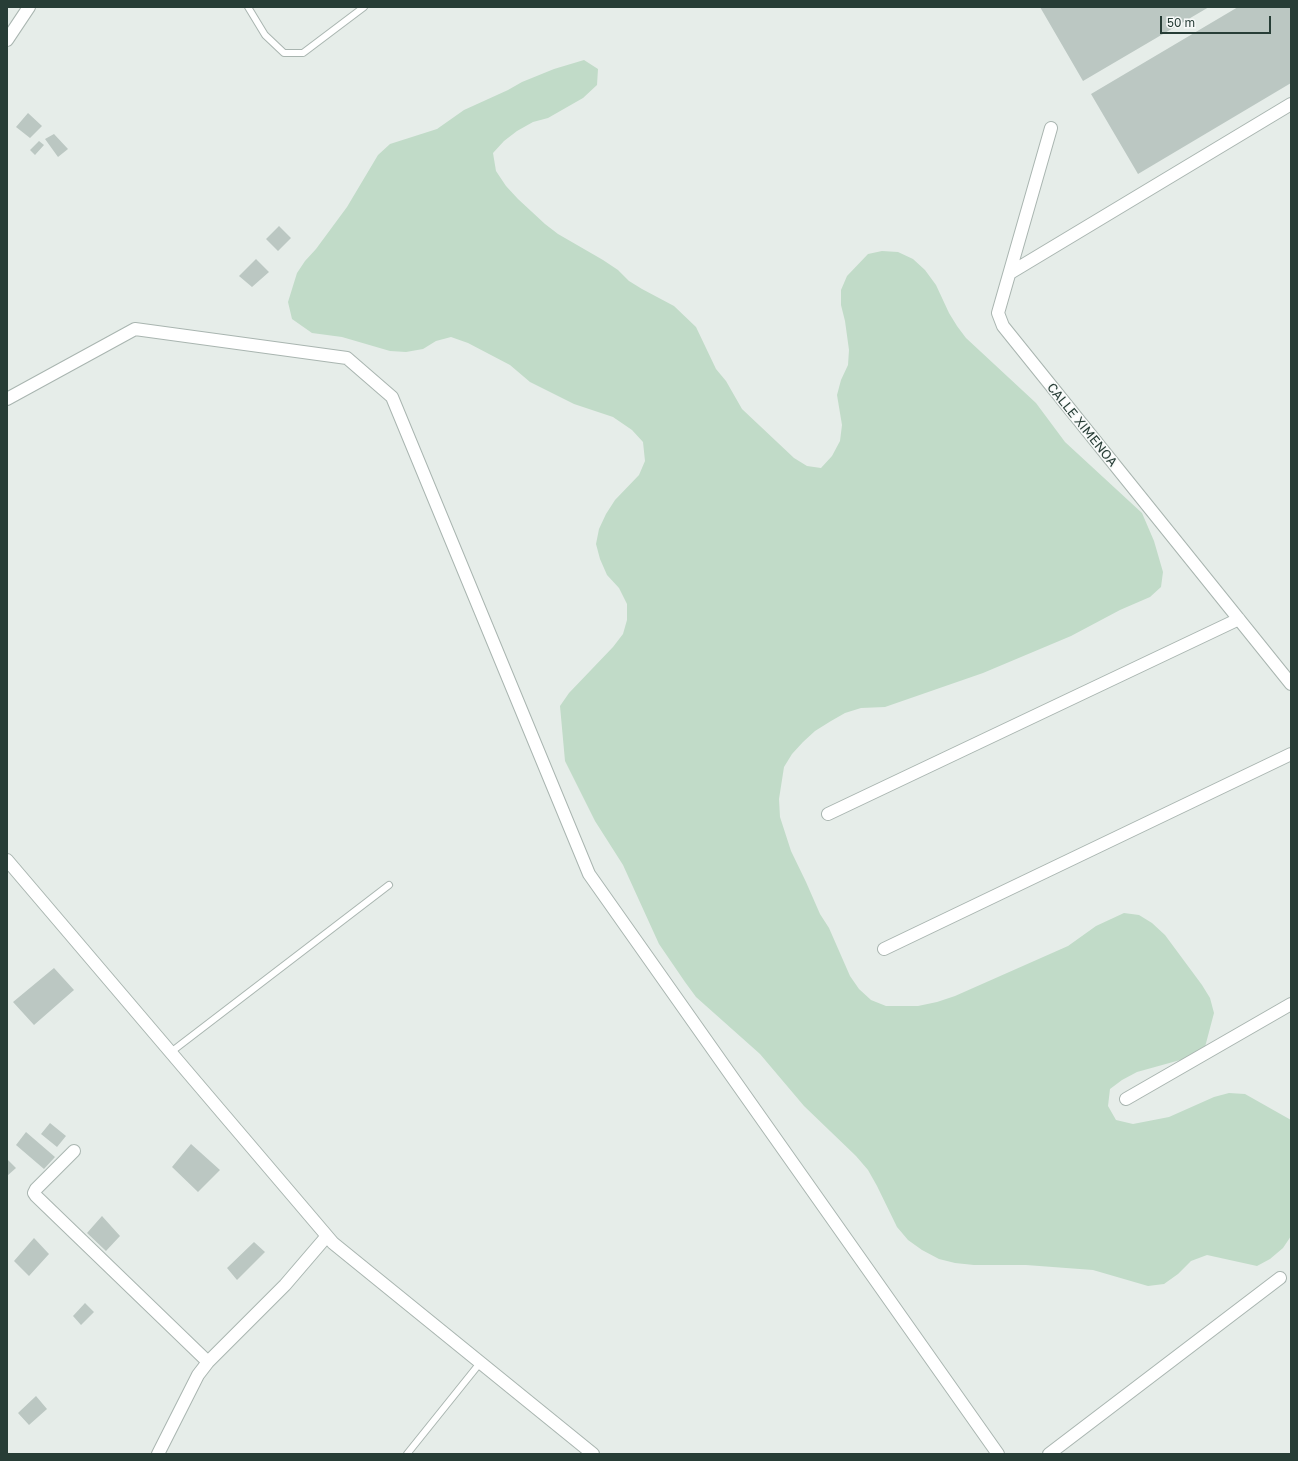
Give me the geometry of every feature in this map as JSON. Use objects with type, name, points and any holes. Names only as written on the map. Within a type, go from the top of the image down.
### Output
[{"type":"street","points":[[7,40],[29,7]]},
{"type":"street","points":[[1010,273],[1291,104]]},
{"type":"street","name":"CALLE XIMENOA","points":[[1051,128],[998,313],[1003,326],[1291,684]]},
{"type":"street","points":[[7,399],[135,329],[347,358],[392,397],[589,874],[998,1454]]},
{"type":"street","points":[[828,814],[1239,619]]},
{"type":"street","points":[[884,949],[1291,754]]},
{"type":"street","points":[[7,860],[333,1243],[593,1454]]},
{"type":"street","points":[[1126,1099],[1291,1004]]},
{"type":"street","points":[[74,1151],[36,1189],[34,1193],[208,1362]]},
{"type":"street","points":[[158,1454],[198,1375],[208,1362],[285,1285],[327,1236]]},
{"type":"street","points":[[1049,1454],[1280,1278]]},
{"type":"lane","points":[[248,7],[265,35],[284,53],[303,53],[364,7]]},
{"type":"lane","points":[[171,1052],[389,885]]},
{"type":"lane","points":[[407,1454],[480,1363]]},
{"type":"green space","points":[[584,60],[598,69],[597,85],[583,98],[548,118],[533,122],[517,131],[504,141],[493,153],[496,171],[506,186],[518,199],[545,224],[558,234],[618,270],[629,281],[674,306],[696,327],[716,369],[726,381],[742,409],[794,458],[807,466],[821,468],[832,456],[840,441],[842,425],[837,395],[841,380],[848,365],[849,350],[841,305],[841,290],[847,276],[868,254],[882,251],[898,252],[913,259],[925,270],[936,285],[949,313],[966,338],[1036,403],[1065,442],[1142,513],[1154,541],[1163,572],[1161,587],[1150,597],[1120,610],[1071,636],[983,673],[885,707],[861,708],[845,713],[831,721],[815,731],[803,742],[792,754],[784,767],[779,799],[780,817],[791,851],[820,914],[829,928],[850,976],[859,989],[871,1000],[886,1006],[918,1006],[955,996],[1068,946],[1096,926],[1124,913],[1139,915],[1152,923],[1165,935],[1202,985],[1210,998],[1214,1013],[1205,1047],[1191,1057],[1137,1072],[1122,1080],[1110,1089],[1108,1106],[1116,1120],[1133,1124],[1169,1117],[1214,1097],[1229,1093],[1245,1094],[1291,1120],[1291,1236],[1283,1248],[1270,1259],[1257,1266],[1207,1255],[1191,1261],[1178,1274],[1164,1284],[1148,1286],[1093,1270],[1026,1265],[974,1265],[955,1263],[939,1259],[922,1250],[908,1240],[897,1227],[868,1170],[856,1156],[804,1106],[760,1054],[696,997],[685,982],[659,944],[623,865],[595,821],[565,761],[560,706],[569,693],[613,647],[623,634],[627,620],[627,604],[619,588],[607,575],[600,559],[596,544],[599,529],[606,514],[615,500],[639,475],[645,461],[643,442],[632,430],[613,417],[574,404],[530,382],[510,365],[468,343],[451,337],[436,341],[423,349],[406,352],[390,351],[342,337],[312,333],[292,319],[288,302],[297,273],[347,207],[378,155],[390,144],[437,129],[464,110],[522,82],[554,69]]},
{"type":"building","points":[[1040,7],[1209,7],[1083,81]]},
{"type":"building","points":[[1238,7],[1291,7],[1291,83],[1138,174],[1091,94]]},
{"type":"building","points":[[28,113],[42,126],[30,138],[16,127]]},
{"type":"building","points":[[54,134],[68,149],[58,157],[45,139]]},
{"type":"building","points":[[39,141],[44,145],[35,155],[30,150]]},
{"type":"building","points":[[279,226],[291,238],[278,251],[266,239]]},
{"type":"building","points":[[256,259],[269,272],[252,287],[239,276]]},
{"type":"building","points":[[54,968],[74,990],[34,1025],[13,1002]]},
{"type":"building","points":[[50,1123],[66,1136],[57,1147],[41,1134]]},
{"type":"building","points":[[26,1132],[55,1157],[44,1169],[16,1145]]},
{"type":"building","points":[[191,1144],[220,1170],[198,1192],[172,1167]]},
{"type":"building","points":[[7,1159],[16,1168],[7,1176]]},
{"type":"building","points":[[102,1216],[120,1236],[106,1251],[87,1233]]},
{"type":"building","points":[[34,1238],[49,1254],[29,1276],[14,1261]]},
{"type":"building","points":[[254,1242],[265,1252],[237,1280],[227,1268]]},
{"type":"building","points":[[85,1303],[94,1312],[81,1325],[73,1316]]},
{"type":"building","points":[[36,1396],[47,1409],[29,1425],[18,1413]]}]
